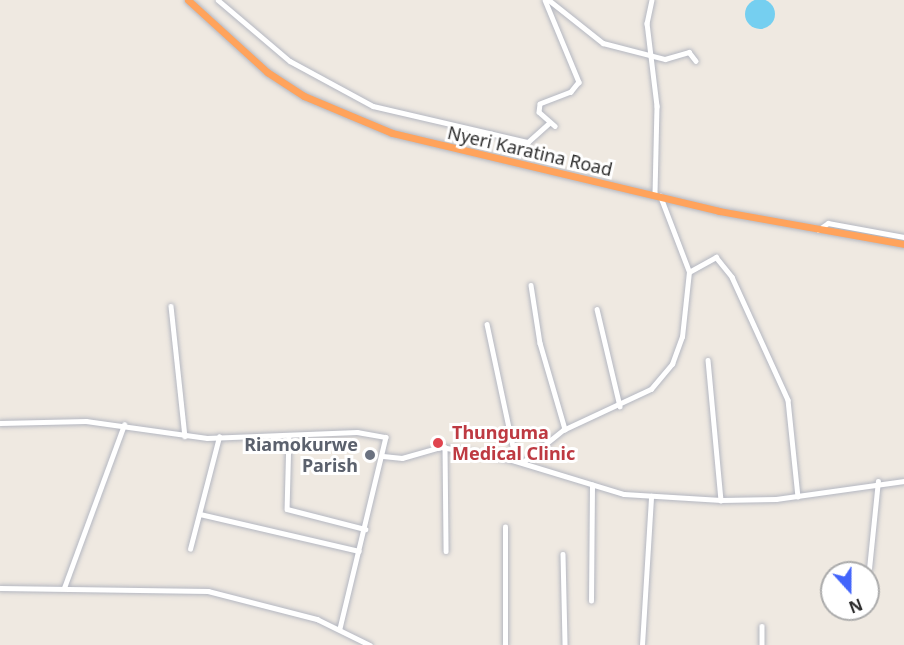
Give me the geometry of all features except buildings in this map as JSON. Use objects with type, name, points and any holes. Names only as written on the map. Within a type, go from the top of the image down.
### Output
[{"type":"highway","name":"Nyeri Karatina Road","points":[[188,0],[267,72],[363,123],[658,195],[818,230],[904,244]]},
{"type":"street","points":[[218,0],[290,61],[373,106],[528,142],[549,123]]},
{"type":"street","points":[[547,0],[579,82],[571,92],[540,104],[539,112],[555,126]]},
{"type":"street","points":[[547,0],[562,9],[603,43],[649,56],[689,52],[696,61]]},
{"type":"street","points":[[562,9],[565,0]]},
{"type":"street","points":[[522,463],[565,429],[620,406],[651,389],[672,364],[682,337],[689,272],[658,195],[658,117],[649,56],[652,0]]},
{"type":"street","points":[[818,230],[828,224],[904,237]]},
{"type":"street","points":[[689,272],[716,257],[732,277],[788,400],[798,496]]},
{"type":"street","points":[[531,285],[542,329],[540,343],[565,429]]},
{"type":"street","points":[[171,306],[185,436]]},
{"type":"street","points":[[597,309],[620,406]]},
{"type":"street","points":[[487,324],[516,461]]},
{"type":"street","points":[[708,360],[720,500]]},
{"type":"street","points":[[0,423],[124,425],[185,436],[219,437],[375,434],[388,440],[340,628]]},
{"type":"street","points":[[64,588],[124,425]]},
{"type":"street","points":[[289,435],[287,509],[365,529]]},
{"type":"street","points":[[190,549],[219,437]]},
{"type":"street","points":[[445,447],[446,551]]},
{"type":"street","points":[[383,456],[445,447],[516,461],[591,485],[651,496],[720,500],[798,496],[878,481],[904,481]]},
{"type":"street","points":[[870,561],[878,481]]},
{"type":"street","points":[[591,485],[591,601]]},
{"type":"street","points":[[642,645],[651,496]]},
{"type":"street","points":[[200,514],[359,552]]},
{"type":"street","points":[[505,527],[505,645]]},
{"type":"street","points":[[563,554],[565,645]]},
{"type":"street","points":[[0,588],[208,591],[340,628],[370,645]]},
{"type":"street","points":[[762,626],[762,645]]},
{"type":"water","points":[[760,-1],[771,3],[775,14],[771,25],[760,29],[749,25],[745,14],[749,3]]},
{"type":"place","name":"Thunguma Medical Clinic","points":[[438,443]]},
{"type":"place","name":"Riamokurwe Parish","points":[[370,455]]}]
